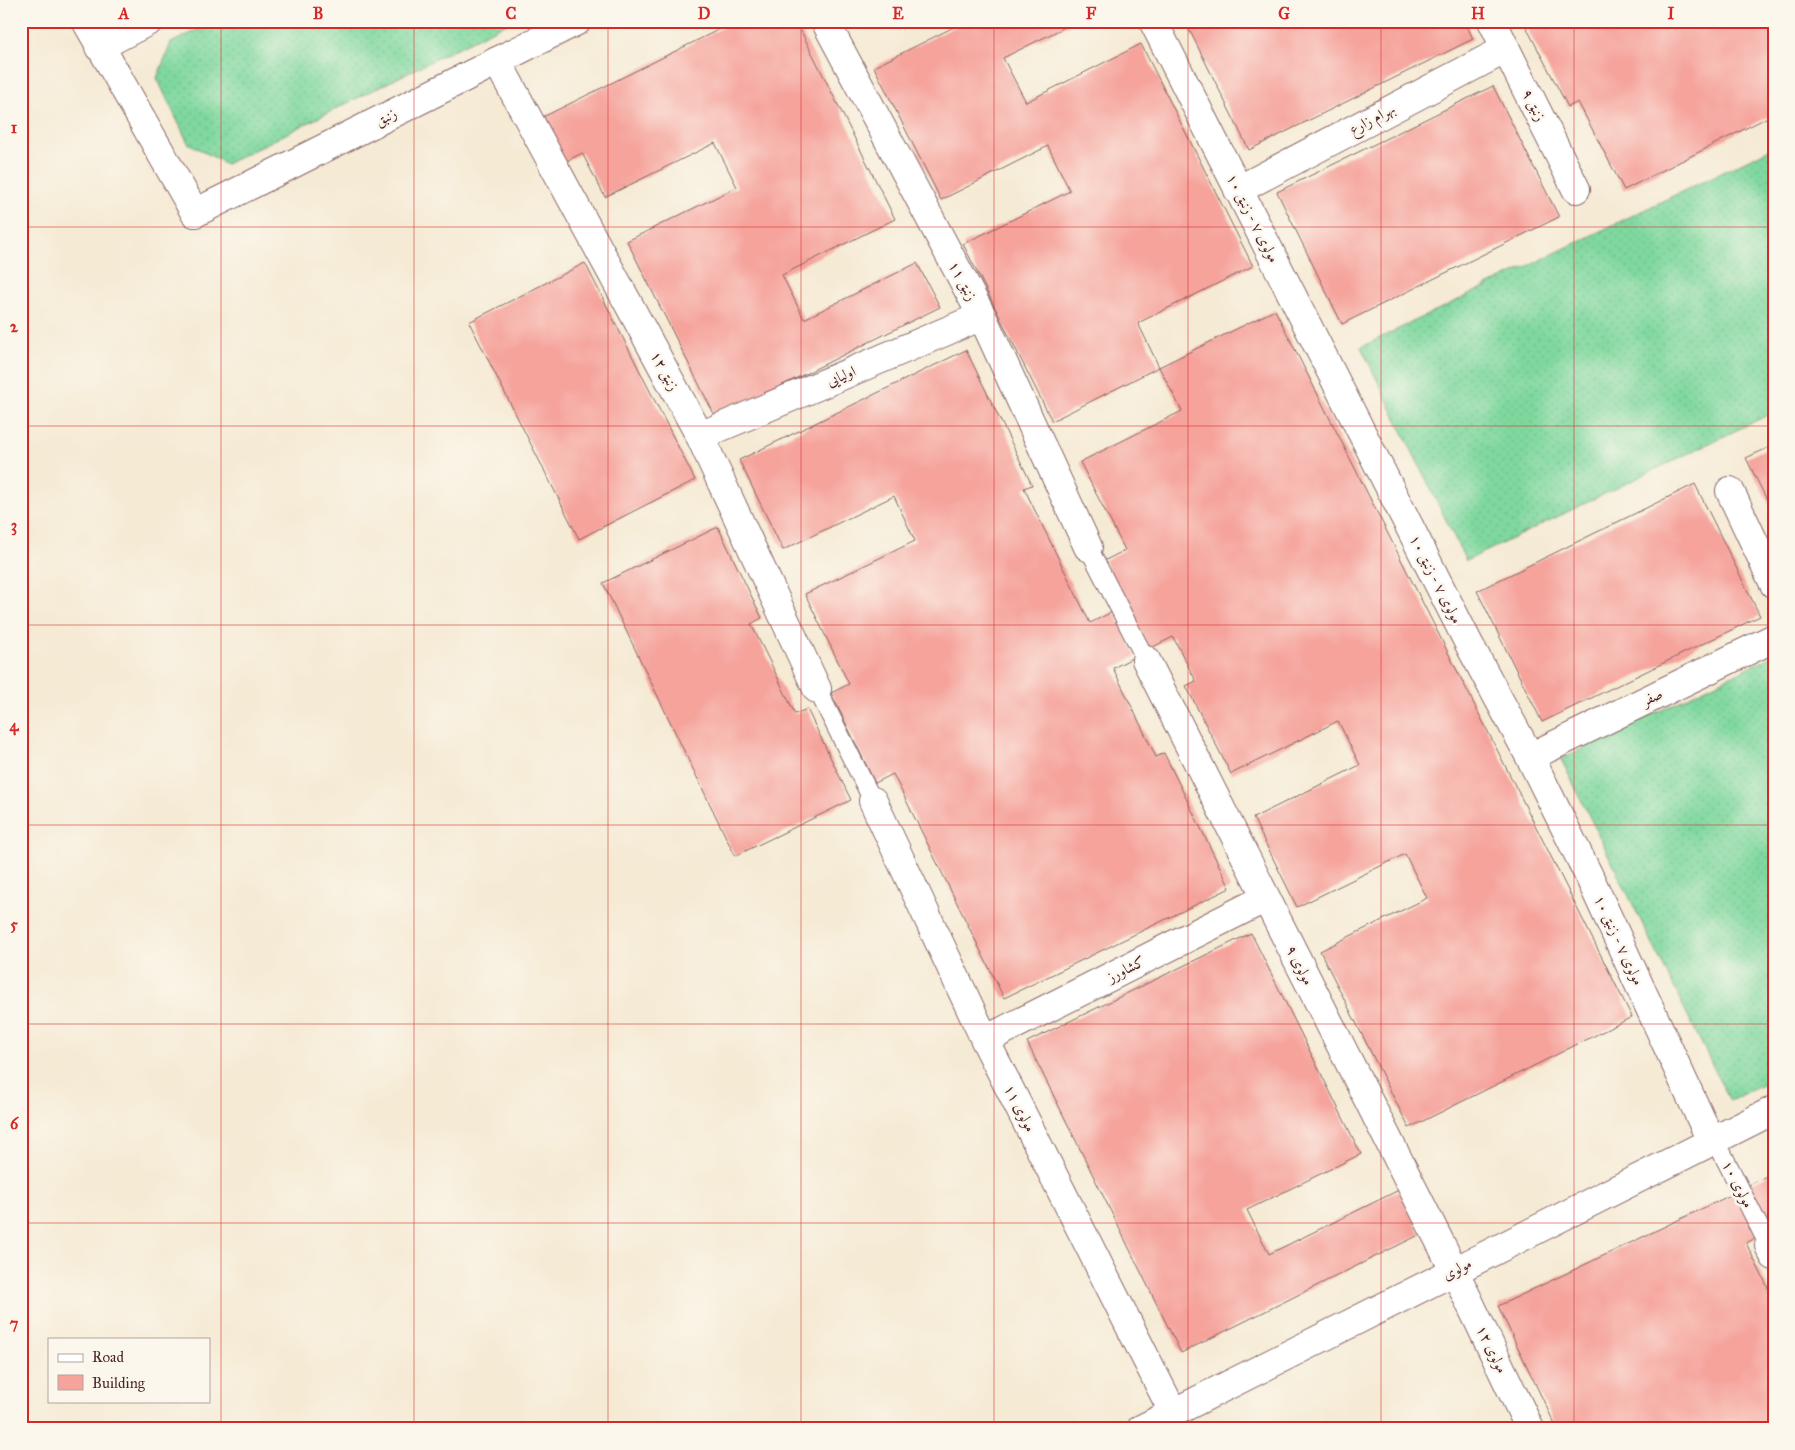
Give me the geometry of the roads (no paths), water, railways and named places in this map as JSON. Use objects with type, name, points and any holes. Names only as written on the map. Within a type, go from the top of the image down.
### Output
[{"type":"street","points":[[86,21],[99,47],[150,21]]},
{"type":"street","name":"زنبق","points":[[99,47],[195,213],[577,21]]},
{"type":"street","name":"زنبق ۱۱","points":[[825,21],[982,316],[1088,547]]},
{"type":"street","name":"مولوی ۷ - زنبق ۱۰","points":[[1153,21],[1466,638],[1530,757],[1589,876],[1713,1140]]},
{"type":"street","name":"زنبق ۹","points":[[1492,21],[1576,189]]},
{"type":"street","name":"بهرام زارع","points":[[1238,190],[1506,48]]},
{"type":"street","name":"زنبق ۱۲","points":[[497,61],[700,436],[817,689]]},
{"type":"street","name":"اولیایی","points":[[700,436],[982,316]]},
{"type":"street","points":[[1730,491],[1774,584]]},
{"type":"street","name":"صفر","points":[[1530,757],[1774,638]]},
{"type":"street","name":"مولوی ۹","points":[[1146,660],[1454,1270]]},
{"type":"street","name":"مولوی ۱۱","points":[[872,801],[985,1040],[1173,1412]]},
{"type":"street","name":"کشاورز","points":[[985,1040],[1266,898]]},
{"type":"street","name":"مولوی","points":[[1141,1429],[1774,1110]]},
{"type":"street","name":"مولوی ۱۲","points":[[1454,1270],[1530,1429]]},
{"type":"lane","points":[[1088,547],[1146,660]]},
{"type":"lane","points":[[817,689],[872,801]]},
{"type":"lane","name":"مولوی ۱۰","points":[[1713,1140],[1771,1251]]}]
